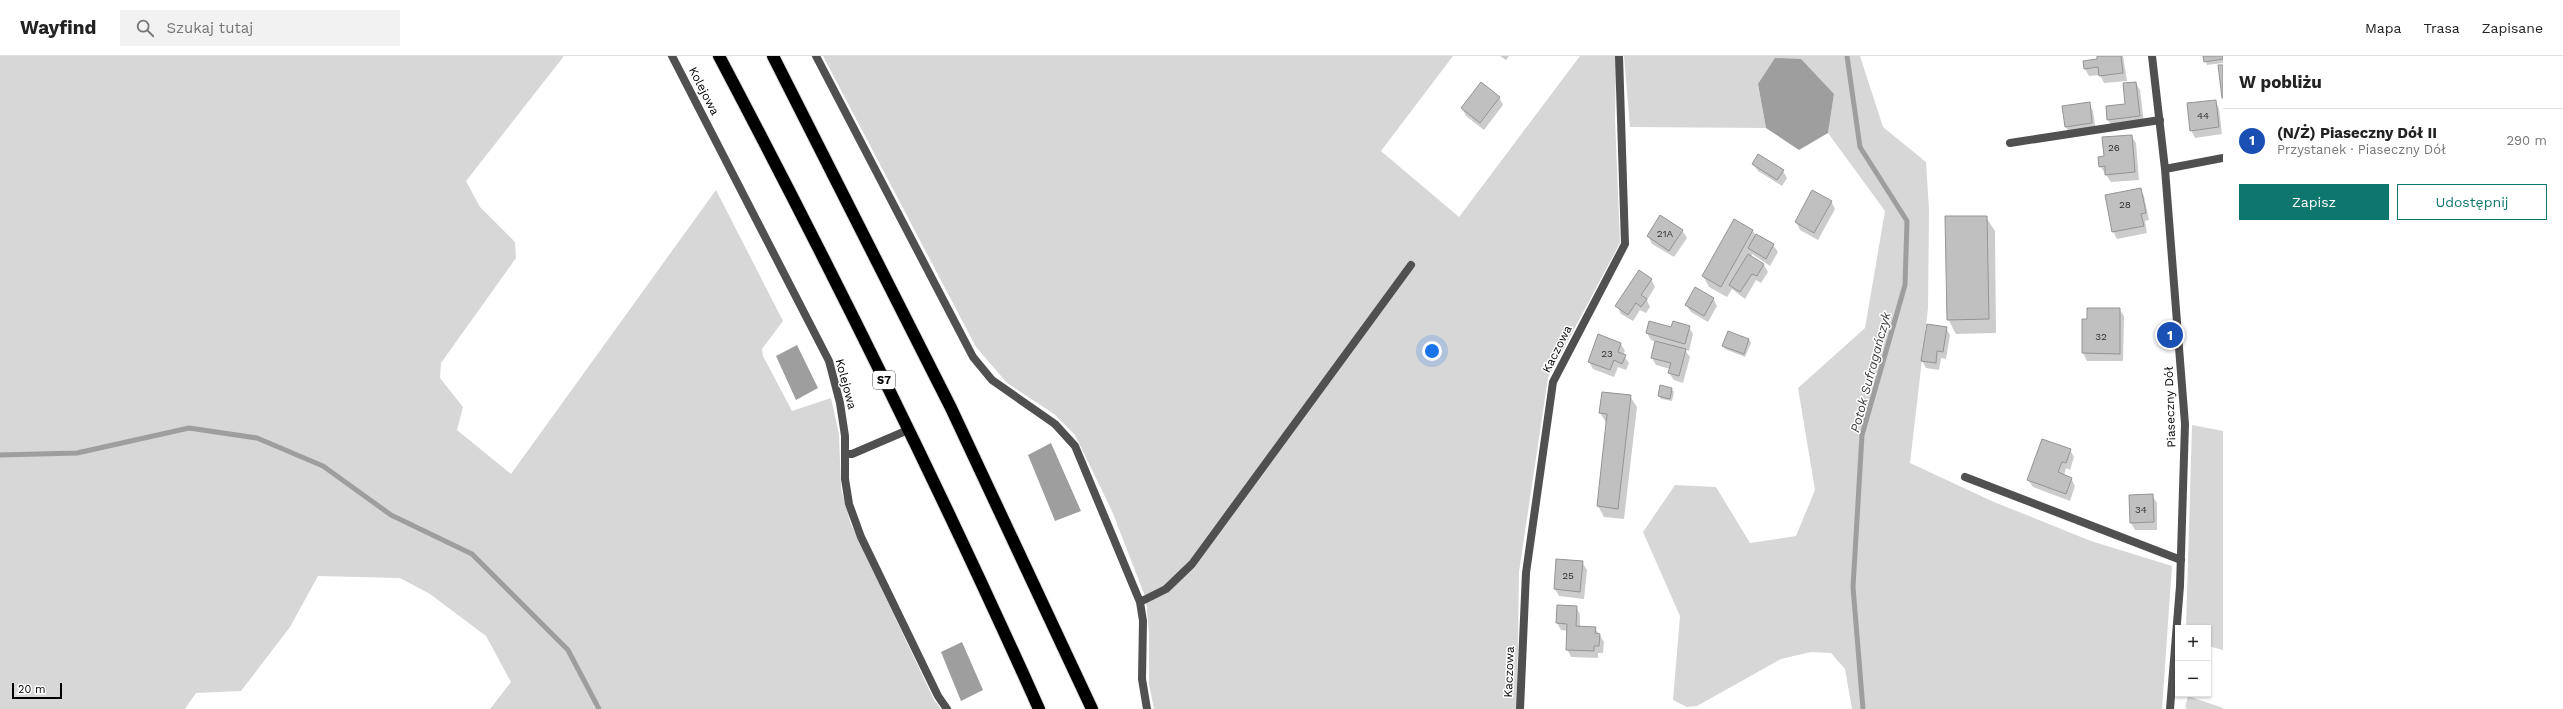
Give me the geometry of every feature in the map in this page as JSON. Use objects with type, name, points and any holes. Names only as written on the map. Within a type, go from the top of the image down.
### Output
[{"type":"highway","name":"S7","points":[[719,56],[798,208],[908,430],[1039,709]]},
{"type":"highway","points":[[773,56],[951,408],[1092,709]]},
{"type":"street","name":"Kolejowa","points":[[672,56],[829,361],[840,403],[849,504],[861,537],[938,696],[947,709]]},
{"type":"street","points":[[816,56],[973,357],[992,380],[1055,424],[1075,446],[1140,602],[1143,621],[1142,679],[1146,709]]},
{"type":"street","name":"Kaczowa","points":[[1520,709],[1526,573],[1553,382],[1625,244],[1619,56]]},
{"type":"street","name":"Piaseczny Dół","points":[[2152,56],[2165,169],[2185,424],[2180,560],[2170,709]]},
{"type":"street","points":[[2010,143],[2160,120]]},
{"type":"street","points":[[2165,169],[2223,158]]},
{"type":"street","points":[[1140,602],[1166,589],[1192,564],[1411,265]]},
{"type":"street","points":[[845,454],[852,454],[908,430]]},
{"type":"street","points":[[1965,476],[2180,560]]},
{"type":"shaded area","points":[[0,56],[564,56],[466,181],[480,207],[515,242],[516,258],[441,363],[440,378],[463,407],[457,430],[511,474],[716,190],[783,321],[762,349],[763,356],[792,411],[831,398],[839,434],[841,488],[850,522],[934,700],[941,709],[490,709],[511,682],[486,636],[430,594],[400,578],[318,576],[290,627],[241,691],[196,693],[185,709],[0,709]]},
{"type":"shaded area","points":[[823,56],[1453,56],[1381,151],[1459,217],[1580,56],[1616,56],[1615,118],[1620,243],[1548,378],[1519,572],[1517,709],[1154,709],[1149,684],[1149,635],[1146,599],[1112,511],[1075,435],[1054,414],[1007,383],[976,347]]},
{"type":"shaded area","points":[[1624,56],[1860,56],[1883,127],[1926,162],[1929,210],[1928,308],[1910,463],[1994,502],[2091,541],[2172,566],[2162,709],[1852,709],[1845,669],[1831,653],[1811,652],[1781,659],[1697,706],[1687,707],[1673,700],[1680,616],[1643,532],[1675,485],[1716,487],[1750,543],[1796,536],[1815,490],[1798,388],[1865,328],[1885,211],[1828,133],[1834,94],[1758,84],[1766,128],[1630,127]]},
{"type":"shaded area","points":[[1775,58],[1801,59],[1834,94],[1828,133],[1799,150],[1766,128],[1758,84]]},
{"type":"shaded area","points":[[797,345],[818,388],[796,400],[776,356]]},
{"type":"shaded area","points":[[2192,425],[2223,431],[2223,650],[2211,647],[2211,625],[2186,625]]},
{"type":"shaded area","points":[[1051,443],[1081,511],[1055,521],[1028,455]]},
{"type":"shaded area","points":[[962,642],[983,690],[961,701],[941,652]]},
{"type":"shaded area","points":[[2188,697],[2191,697],[2223,709],[2188,709],[2185,708]]},
{"type":"building","points":[[2097,56],[2121,56],[2123,73],[2099,76],[2098,67],[2084,69],[2083,61],[2097,59]]},
{"type":"building","points":[[2203,56],[2223,56],[2223,59],[2204,62]]},
{"type":"building","points":[[2218,65],[2223,65],[2223,98],[2222,98]]},
{"type":"building","points":[[1481,82],[1500,97],[1480,123],[1461,108]]},
{"type":"building","points":[[2136,82],[2140,116],[2107,120],[2106,106],[2125,104],[2123,83]]},
{"type":"building","points":[[2216,100],[2219,127],[2190,131],[2187,103]]},
{"type":"building","points":[[2090,102],[2092,123],[2065,127],[2062,106]]},
{"type":"building","points":[[2132,135],[2135,172],[2105,175],[2105,166],[2099,167],[2098,157],[2104,156],[2102,137]]},
{"type":"building","points":[[1758,154],[1784,170],[1777,180],[1752,164]]},
{"type":"building","points":[[2141,188],[2146,213],[2141,214],[2144,226],[2112,232],[2105,195]]},
{"type":"building","points":[[1812,190],[1832,201],[1814,233],[1795,222]]},
{"type":"building","points":[[1660,215],[1683,230],[1669,251],[1647,236]]},
{"type":"building","points":[[1945,216],[1987,216],[1989,319],[1947,320]]},
{"type":"building","points":[[1734,219],[1753,230],[1721,287],[1702,276]]},
{"type":"building","points":[[1756,234],[1774,244],[1766,259],[1748,248]]},
{"type":"building","points":[[1748,254],[1764,264],[1757,276],[1752,274],[1740,292],[1729,285]]},
{"type":"building","points":[[1639,270],[1652,279],[1641,295],[1647,299],[1641,307],[1636,303],[1628,315],[1615,306]]},
{"type":"building","points":[[1695,287],[1714,298],[1704,316],[1685,305]]},
{"type":"building","points":[[2087,308],[2120,308],[2120,354],[2082,353],[2082,319],[2087,319]]},
{"type":"building","points":[[1649,321],[1671,327],[1673,321],[1690,326],[1685,344],[1646,333]]},
{"type":"building","points":[[1927,324],[1947,327],[1943,352],[1937,351],[1936,363],[1921,361]]},
{"type":"building","points":[[1728,331],[1749,339],[1744,354],[1722,346]]},
{"type":"building","points":[[1598,334],[1621,343],[1618,352],[1626,355],[1622,364],[1614,360],[1610,370],[1588,362]]},
{"type":"building","points":[[1655,341],[1686,349],[1679,376],[1668,373],[1671,363],[1651,358]]},
{"type":"building","points":[[1660,385],[1672,388],[1670,399],[1658,396]]},
{"type":"building","points":[[1602,392],[1631,395],[1618,509],[1597,506],[1607,414],[1599,413]]},
{"type":"building","points":[[2042,439],[2071,449],[2066,463],[2062,462],[2058,472],[2072,478],[2066,494],[2027,480]]},
{"type":"building","points":[[2153,494],[2154,522],[2130,523],[2129,495]]},
{"type":"building","points":[[1556,559],[1583,561],[1580,592],[1554,589]]},
{"type":"building","points":[[1557,605],[1577,606],[1576,626],[1596,627],[1595,633],[1600,634],[1599,646],[1594,646],[1594,651],[1566,650],[1567,624],[1556,623]]},
{"type":"waterway","name":"Potok Sufragańczyk","points":[[1847,56],[1860,147],[1907,221],[1905,285],[1862,435],[1853,587],[1863,709]]},
{"type":"waterway","points":[[0,455],[77,453],[189,428],[257,438],[323,466],[391,515],[472,554],[568,650],[599,709]]},
{"type":"place","name":"(N/Ż) Piaseczny Dół II","points":[[2170,335]]}]
